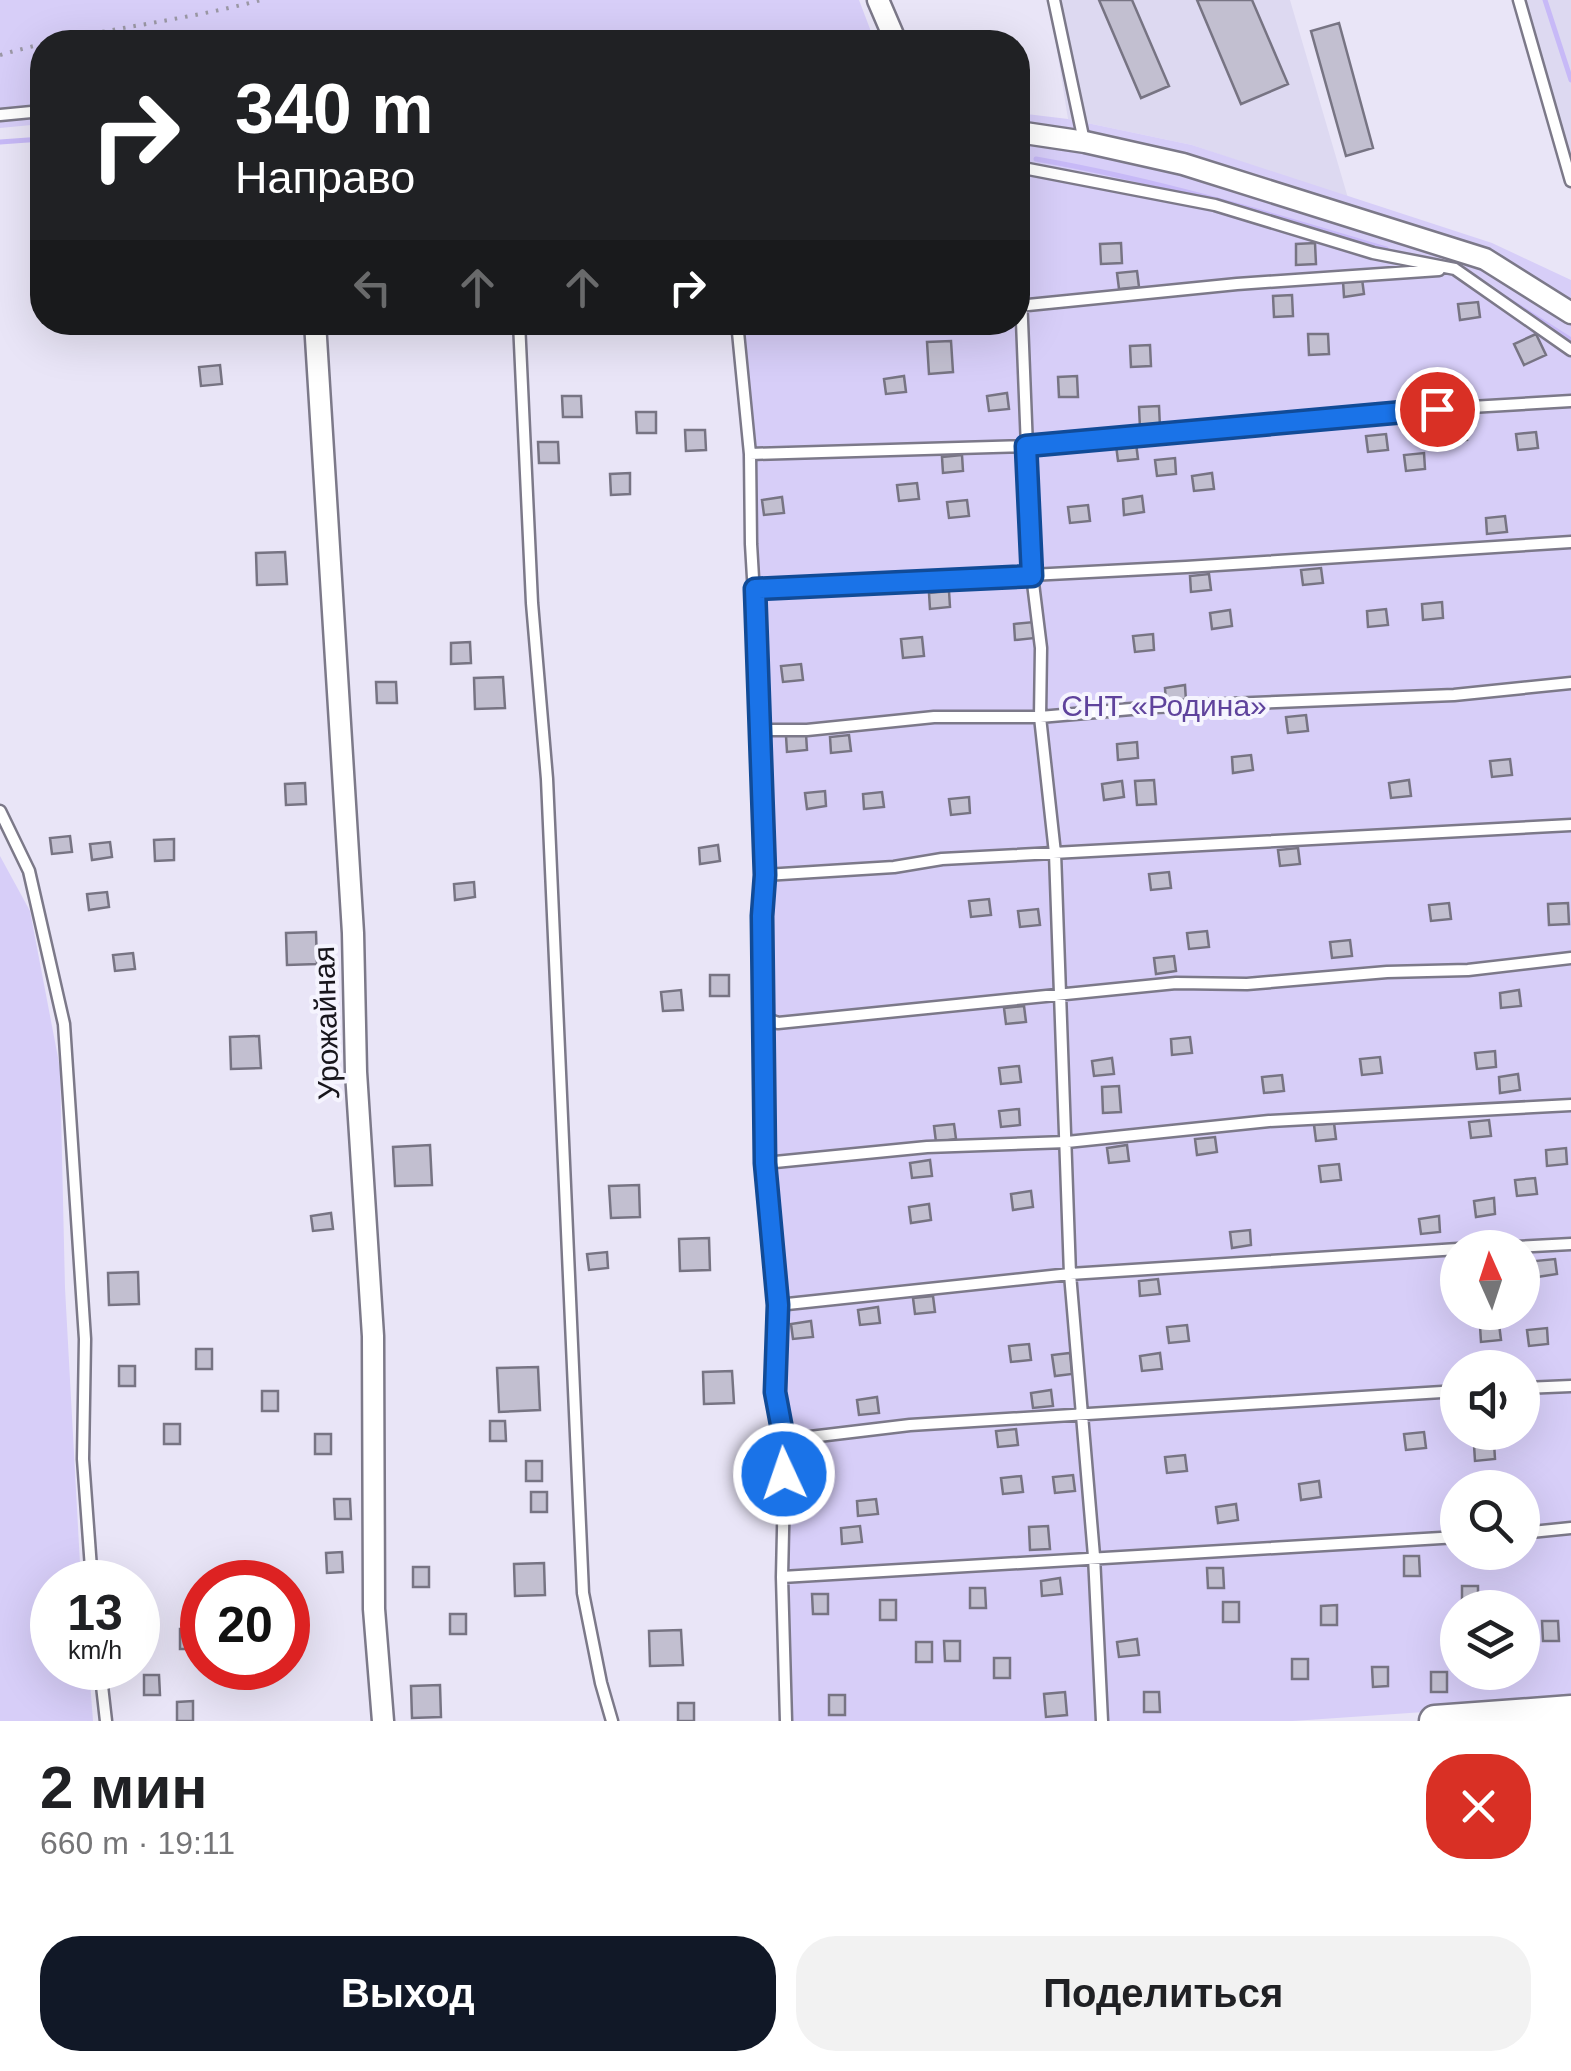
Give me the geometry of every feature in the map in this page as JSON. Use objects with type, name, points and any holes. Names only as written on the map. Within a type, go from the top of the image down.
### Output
[{"type":"street","points":[[878,0],[891,30]]},
{"type":"street","points":[[1030,134],[1184,164],[1485,259],[1571,314]]},
{"type":"street","name":"Урожайная","points":[[315,335],[353,933],[356,1072],[373,1336],[374,1610],[383,1721]]},
{"type":"street","points":[[1435,1721],[1571,1711]]},
{"type":"lane","points":[[1054,0],[1084,142]]},
{"type":"lane","points":[[1519,0],[1571,181]]},
{"type":"lane","points":[[0,115],[30,112]]},
{"type":"lane","points":[[1030,169],[1215,205],[1373,253],[1456,268],[1571,350]]},
{"type":"lane","points":[[1030,305],[1456,268]]},
{"type":"lane","points":[[520,335],[532,603],[548,780],[583,1592],[612,1721]]},
{"type":"lane","points":[[738,335],[750,454],[762,730],[765,1163],[778,1305],[775,1392],[784,1440],[786,1721]]},
{"type":"lane","points":[[1020,335],[1032,576],[1041,648],[1040,716],[1056,853],[1070,1274],[1094,1556],[1102,1721]]},
{"type":"lane","points":[[750,454],[1026,446],[1194,434],[1384,413],[1571,401]]},
{"type":"lane","points":[[755,589],[1571,542]]},
{"type":"lane","points":[[762,730],[807,730],[934,717],[1040,716],[1246,702],[1454,695],[1571,684]]},
{"type":"lane","points":[[0,811],[29,871],[64,1024],[85,1339],[83,1460],[90,1560]]},
{"type":"lane","points":[[765,875],[1056,853],[1571,825]]},
{"type":"lane","points":[[765,1018],[778,1023],[1176,982],[1247,984],[1387,972],[1468,970],[1571,958]]},
{"type":"lane","points":[[765,1163],[927,1147],[1067,1142],[1269,1121],[1571,1105]]},
{"type":"lane","points":[[1540,1246],[1571,1244]]},
{"type":"lane","points":[[778,1305],[1070,1274],[1440,1251]]},
{"type":"lane","points":[[1540,1387],[1571,1386]]},
{"type":"lane","points":[[784,1440],[910,1424],[1440,1392]]},
{"type":"lane","points":[[1540,1531],[1571,1528]]},
{"type":"lane","points":[[782,1577],[1440,1538]]},
{"type":"lane","points":[[102,1690],[106,1721]]},
{"type":"path","points":[[116,30],[198,17],[262,0]]},
{"type":"path","points":[[0,55],[30,46]]},
{"type":"shaded area","points":[[1049,0],[1290,0],[1348,198],[1192,145],[1068,119]]},
{"type":"shaded area","points":[[1524,0],[1571,0],[1571,159]]},
{"type":"green space","points":[[0,0],[859,0],[870,30],[30,30],[30,125],[0,128]]},
{"type":"green space","name":"СНТ «Родина»","points":[[1030,114],[1192,145],[1492,243],[1571,280],[1571,1702],[1293,1721],[783,1721],[769,941],[736,335],[1030,335]]},
{"type":"green space","points":[[0,856],[30,911],[60,1068],[65,1288],[80,1560],[30,1560],[30,1690],[91,1690],[93,1721],[0,1721]]},
{"type":"building","points":[[1099,0],[1132,0],[1169,86],[1141,98]]},
{"type":"building","points":[[1197,0],[1252,0],[1288,84],[1241,104]]},
{"type":"building","points":[[1339,23],[1373,148],[1346,156],[1311,31]]},
{"type":"building","points":[[1121,243],[1122,263],[1101,264],[1100,244]]},
{"type":"building","points":[[1315,243],[1316,264],[1296,265],[1296,244]]},
{"type":"building","points":[[1137,271],[1139,287],[1119,289],[1117,273]]},
{"type":"building","points":[[1362,279],[1364,294],[1344,297],[1343,281]]},
{"type":"building","points":[[1292,295],[1293,316],[1274,317],[1273,296]]},
{"type":"building","points":[[1478,302],[1480,317],[1460,320],[1458,304]]},
{"type":"building","points":[[1308,334],[1328,334],[1329,354],[1309,355]]},
{"type":"building","points":[[1536,334],[1546,355],[1524,365],[1514,344]]},
{"type":"building","points":[[951,341],[953,372],[929,374],[927,342]]},
{"type":"building","points":[[1150,345],[1151,366],[1131,367],[1130,346]]},
{"type":"building","points":[[220,365],[222,384],[201,386],[199,367]]},
{"type":"building","points":[[904,376],[906,392],[886,394],[884,379]]},
{"type":"building","points":[[1077,376],[1078,397],[1059,397],[1058,377]]},
{"type":"building","points":[[1007,393],[1009,409],[989,411],[987,396]]},
{"type":"building","points":[[562,396],[581,396],[582,417],[563,417]]},
{"type":"building","points":[[1159,406],[1160,427],[1140,428],[1139,407]]},
{"type":"building","points":[[636,412],[656,412],[656,433],[637,433]]},
{"type":"building","points":[[1465,424],[1467,440],[1447,442],[1445,426]]},
{"type":"building","points":[[685,430],[705,430],[706,450],[686,451]]},
{"type":"building","points":[[1536,432],[1538,448],[1518,450],[1516,434]]},
{"type":"building","points":[[1386,434],[1388,450],[1368,452],[1366,436]]},
{"type":"building","points":[[538,442],[558,442],[559,463],[539,463]]},
{"type":"building","points":[[1136,443],[1138,459],[1118,461],[1116,445]]},
{"type":"building","points":[[1424,453],[1425,469],[1406,471],[1404,455]]},
{"type":"building","points":[[962,455],[963,471],[943,473],[942,457]]},
{"type":"building","points":[[1175,458],[1176,474],[1157,476],[1155,460]]},
{"type":"building","points":[[630,473],[630,494],[611,495],[610,474]]},
{"type":"building","points":[[1212,473],[1214,489],[1194,491],[1192,476]]},
{"type":"building","points":[[917,483],[919,499],[899,501],[897,485]]},
{"type":"building","points":[[1142,496],[1144,512],[1124,515],[1123,499]]},
{"type":"building","points":[[782,497],[784,513],[764,515],[762,500]]},
{"type":"building","points":[[967,500],[969,516],[949,518],[947,502]]},
{"type":"building","points":[[1088,505],[1090,521],[1070,523],[1068,507]]},
{"type":"building","points":[[1505,516],[1507,532],[1487,534],[1486,518]]},
{"type":"building","points":[[285,552],[287,584],[257,585],[256,553]]},
{"type":"building","points":[[1321,568],[1323,583],[1303,585],[1301,570]]},
{"type":"building","points":[[1209,574],[1211,590],[1191,592],[1190,576]]},
{"type":"building","points":[[949,591],[950,607],[930,609],[929,593]]},
{"type":"building","points":[[1442,602],[1443,618],[1423,620],[1422,604]]},
{"type":"building","points":[[1386,609],[1388,625],[1368,627],[1367,611]]},
{"type":"building","points":[[1230,610],[1232,626],[1212,629],[1210,613]]},
{"type":"building","points":[[1034,622],[1035,638],[1015,640],[1014,624]]},
{"type":"building","points":[[1153,634],[1154,650],[1135,652],[1133,636]]},
{"type":"building","points":[[922,637],[924,656],[903,658],[901,639]]},
{"type":"building","points":[[470,642],[471,663],[451,664],[451,643]]},
{"type":"building","points":[[801,664],[803,680],[783,682],[781,666]]},
{"type":"building","points":[[503,677],[505,708],[475,709],[474,678]]},
{"type":"building","points":[[376,682],[396,682],[397,703],[377,703]]},
{"type":"building","points":[[1185,685],[1186,701],[1166,703],[1165,688]]},
{"type":"building","points":[[1306,715],[1308,731],[1288,733],[1286,717]]},
{"type":"building","points":[[806,734],[807,750],[787,752],[786,736]]},
{"type":"building","points":[[849,735],[851,751],[831,753],[830,737]]},
{"type":"building","points":[[1137,742],[1138,758],[1118,760],[1117,744]]},
{"type":"building","points":[[1251,755],[1253,770],[1233,773],[1232,757]]},
{"type":"building","points":[[1510,759],[1512,775],[1492,777],[1490,761]]},
{"type":"building","points":[[1154,780],[1156,804],[1137,805],[1135,781]]},
{"type":"building","points":[[1409,780],[1411,796],[1391,798],[1389,783]]},
{"type":"building","points":[[1122,781],[1124,797],[1104,800],[1102,784]]},
{"type":"building","points":[[305,783],[306,804],[286,805],[285,784]]},
{"type":"building","points":[[825,791],[826,806],[807,809],[805,793]]},
{"type":"building","points":[[882,792],[884,807],[864,809],[863,794]]},
{"type":"building","points":[[969,797],[970,813],[951,815],[949,799]]},
{"type":"building","points":[[70,836],[72,852],[52,854],[50,838]]},
{"type":"building","points":[[174,839],[174,860],[155,861],[154,840]]},
{"type":"building","points":[[110,842],[112,857],[92,860],[90,844]]},
{"type":"building","points":[[718,845],[720,861],[700,864],[699,848]]},
{"type":"building","points":[[1298,848],[1300,864],[1280,866],[1278,850]]},
{"type":"building","points":[[1169,872],[1171,888],[1151,890],[1149,874]]},
{"type":"building","points":[[474,882],[475,897],[455,900],[454,884]]},
{"type":"building","points":[[107,892],[109,907],[89,910],[87,894]]},
{"type":"building","points":[[989,899],[991,915],[971,917],[969,901]]},
{"type":"building","points":[[1449,903],[1451,919],[1431,921],[1429,905]]},
{"type":"building","points":[[1568,903],[1569,924],[1549,925],[1548,904]]},
{"type":"building","points":[[1038,909],[1040,925],[1020,927],[1018,911]]},
{"type":"building","points":[[1207,931],[1209,947],[1189,949],[1187,933]]},
{"type":"building","points":[[316,932],[317,964],[287,965],[286,933]]},
{"type":"building","points":[[1350,940],[1352,956],[1332,958],[1330,942]]},
{"type":"building","points":[[133,953],[135,969],[115,971],[113,955]]},
{"type":"building","points":[[1174,956],[1176,971],[1156,974],[1154,958]]},
{"type":"building","points":[[710,975],[729,975],[729,996],[710,996]]},
{"type":"building","points":[[681,990],[683,1010],[663,1011],[661,992]]},
{"type":"building","points":[[1519,990],[1521,1006],[1501,1008],[1500,993]]},
{"type":"building","points":[[1024,1006],[1026,1022],[1006,1024],[1004,1008]]},
{"type":"building","points":[[259,1036],[261,1068],[231,1069],[230,1037]]},
{"type":"building","points":[[1190,1037],[1192,1053],[1172,1055],[1171,1039]]},
{"type":"building","points":[[1495,1051],[1496,1067],[1477,1069],[1475,1053]]},
{"type":"building","points":[[1380,1057],[1382,1073],[1362,1075],[1360,1059]]},
{"type":"building","points":[[1112,1058],[1114,1074],[1094,1076],[1092,1061]]},
{"type":"building","points":[[1019,1066],[1021,1082],[1001,1084],[999,1068]]},
{"type":"building","points":[[1518,1074],[1520,1090],[1500,1093],[1499,1077]]},
{"type":"building","points":[[1282,1075],[1284,1091],[1264,1093],[1262,1077]]},
{"type":"building","points":[[1119,1086],[1121,1112],[1103,1113],[1102,1087]]},
{"type":"building","points":[[1019,1109],[1020,1125],[1001,1127],[999,1111]]},
{"type":"building","points":[[1489,1120],[1491,1136],[1471,1138],[1469,1122]]},
{"type":"building","points":[[1334,1123],[1336,1139],[1316,1141],[1314,1125]]},
{"type":"building","points":[[954,1124],[956,1139],[936,1142],[934,1126]]},
{"type":"building","points":[[1215,1137],[1217,1152],[1197,1155],[1195,1139]]},
{"type":"building","points":[[430,1145],[432,1185],[395,1186],[393,1147]]},
{"type":"building","points":[[1127,1145],[1129,1161],[1109,1163],[1107,1148]]},
{"type":"building","points":[[1566,1148],[1567,1164],[1547,1166],[1546,1150]]},
{"type":"building","points":[[930,1160],[932,1176],[912,1178],[910,1163]]},
{"type":"building","points":[[1339,1164],[1341,1180],[1321,1182],[1319,1166]]},
{"type":"building","points":[[1535,1178],[1537,1194],[1517,1196],[1515,1180]]},
{"type":"building","points":[[639,1185],[640,1217],[611,1218],[609,1186]]},
{"type":"building","points":[[1031,1191],[1033,1207],[1013,1210],[1011,1194]]},
{"type":"building","points":[[1494,1198],[1495,1214],[1476,1217],[1474,1201]]},
{"type":"building","points":[[929,1204],[931,1220],[911,1223],[909,1207]]},
{"type":"building","points":[[331,1213],[333,1229],[313,1231],[311,1216]]},
{"type":"building","points":[[1439,1216],[1440,1232],[1421,1234],[1419,1219]]},
{"type":"building","points":[[1250,1230],[1251,1245],[1232,1248],[1230,1232]]},
{"type":"building","points":[[709,1238],[710,1270],[680,1271],[679,1239]]},
{"type":"building","points":[[607,1252],[608,1268],[589,1270],[587,1254]]},
{"type":"building","points":[[1555,1259],[1557,1274],[1540,1277],[1540,1260]]},
{"type":"building","points":[[138,1272],[139,1304],[109,1305],[108,1273]]},
{"type":"building","points":[[1158,1279],[1160,1294],[1140,1296],[1139,1281]]},
{"type":"building","points":[[933,1296],[935,1312],[915,1314],[913,1298]]},
{"type":"building","points":[[878,1307],[880,1323],[860,1325],[858,1310]]},
{"type":"building","points":[[811,1321],[813,1337],[793,1339],[791,1324]]},
{"type":"building","points":[[1187,1325],[1189,1341],[1169,1343],[1167,1327]]},
{"type":"building","points":[[1547,1328],[1548,1344],[1529,1346],[1527,1330]]},
{"type":"building","points":[[1480,1330],[1500,1330],[1501,1340],[1481,1342]]},
{"type":"building","points":[[1029,1344],[1031,1360],[1011,1362],[1009,1346]]},
{"type":"building","points":[[196,1349],[212,1349],[212,1369],[196,1369]]},
{"type":"building","points":[[1070,1353],[1072,1374],[1055,1376],[1052,1355]]},
{"type":"building","points":[[1160,1353],[1162,1369],[1142,1371],[1140,1356]]},
{"type":"building","points":[[119,1366],[135,1366],[135,1386],[119,1386]]},
{"type":"building","points":[[538,1367],[540,1410],[499,1412],[497,1368]]},
{"type":"building","points":[[732,1371],[734,1403],[704,1404],[703,1372]]},
{"type":"building","points":[[1051,1390],[1053,1406],[1033,1408],[1031,1393]]},
{"type":"building","points":[[262,1391],[278,1391],[278,1411],[262,1411]]},
{"type":"building","points":[[877,1397],[879,1413],[859,1415],[857,1400]]},
{"type":"building","points":[[490,1421],[505,1421],[506,1441],[490,1441]]},
{"type":"building","points":[[164,1424],[180,1424],[180,1444],[164,1444]]},
{"type":"building","points":[[1016,1429],[1018,1445],[998,1447],[996,1431]]},
{"type":"building","points":[[1424,1432],[1426,1448],[1406,1450],[1404,1434]]},
{"type":"building","points":[[315,1434],[331,1434],[331,1454],[315,1454]]},
{"type":"building","points":[[1474,1450],[1494,1450],[1495,1459],[1475,1461]]},
{"type":"building","points":[[1185,1455],[1187,1471],[1167,1473],[1165,1457]]},
{"type":"building","points":[[526,1461],[542,1461],[542,1481],[526,1481]]},
{"type":"building","points":[[1073,1475],[1075,1491],[1055,1493],[1053,1477]]},
{"type":"building","points":[[1021,1476],[1023,1492],[1003,1494],[1001,1478]]},
{"type":"building","points":[[1319,1481],[1321,1497],[1301,1500],[1299,1484]]},
{"type":"building","points":[[531,1492],[547,1492],[547,1512],[531,1512]]},
{"type":"building","points":[[334,1499],[350,1499],[351,1519],[335,1519]]},
{"type":"building","points":[[876,1499],[878,1514],[858,1516],[857,1501]]},
{"type":"building","points":[[1236,1504],[1238,1520],[1218,1523],[1216,1507]]},
{"type":"building","points":[[860,1526],[862,1542],[842,1544],[841,1528]]},
{"type":"building","points":[[1048,1526],[1050,1549],[1030,1550],[1029,1527]]},
{"type":"building","points":[[342,1552],[343,1572],[327,1573],[326,1553]]},
{"type":"building","points":[[1404,1556],[1419,1556],[1420,1576],[1404,1576]]},
{"type":"building","points":[[544,1563],[545,1595],[515,1596],[514,1564]]},
{"type":"building","points":[[413,1567],[429,1567],[429,1587],[413,1587]]},
{"type":"building","points":[[1207,1568],[1223,1568],[1224,1588],[1208,1588]]},
{"type":"building","points":[[1060,1578],[1062,1594],[1042,1596],[1041,1581]]},
{"type":"building","points":[[1462,1586],[1478,1586],[1478,1590],[1462,1590]]},
{"type":"building","points":[[970,1588],[985,1588],[986,1608],[970,1608]]},
{"type":"building","points":[[812,1594],[828,1594],[828,1614],[813,1614]]},
{"type":"building","points":[[880,1600],[896,1600],[896,1620],[880,1620]]},
{"type":"building","points":[[1223,1602],[1239,1602],[1239,1622],[1223,1622]]},
{"type":"building","points":[[1337,1605],[1337,1625],[1321,1625],[1321,1606]]},
{"type":"building","points":[[450,1614],[466,1614],[466,1634],[450,1634]]},
{"type":"building","points":[[1542,1621],[1558,1621],[1559,1641],[1543,1641]]},
{"type":"building","points":[[681,1630],[683,1665],[650,1666],[649,1631]]},
{"type":"building","points":[[1137,1639],[1139,1655],[1119,1657],[1117,1642]]},
{"type":"building","points":[[944,1641],[960,1641],[960,1661],[945,1661]]},
{"type":"building","points":[[916,1642],[932,1642],[932,1662],[916,1662]]},
{"type":"building","points":[[994,1658],[1010,1658],[1010,1678],[994,1678]]},
{"type":"building","points":[[1292,1659],[1308,1659],[1308,1679],[1292,1679]]},
{"type":"building","points":[[1372,1667],[1388,1667],[1388,1686],[1373,1687]]},
{"type":"building","points":[[1431,1672],[1440,1672],[1440,1690],[1447,1692],[1431,1692]]},
{"type":"building","points":[[440,1685],[441,1717],[412,1718],[411,1686]]},
{"type":"building","points":[[144,1690],[160,1690],[160,1695],[144,1695]]},
{"type":"building","points":[[1065,1692],[1067,1715],[1046,1717],[1044,1694]]},
{"type":"building","points":[[1144,1692],[1159,1692],[1160,1712],[1144,1712]]},
{"type":"building","points":[[829,1695],[845,1695],[845,1715],[829,1715]]},
{"type":"building","points":[[193,1701],[193,1721],[177,1721],[177,1702]]},
{"type":"building","points":[[678,1703],[694,1703],[694,1721],[678,1721]]},
{"type":"waterway","points":[[1545,0],[1571,80]]},
{"type":"waterway","points":[[0,142],[30,140]]},
{"type":"waterway","points":[[1036,159],[1169,187],[1386,249]]},
{"type":"waterway","points":[[1499,294],[1571,340]]},
{"type":"route","points":[[784,1474],[784,1440],[775,1392],[778,1305],[765,1163],[765,875],[755,589],[1032,576],[1026,446],[1194,434],[1288,421],[1437,409]]}]
